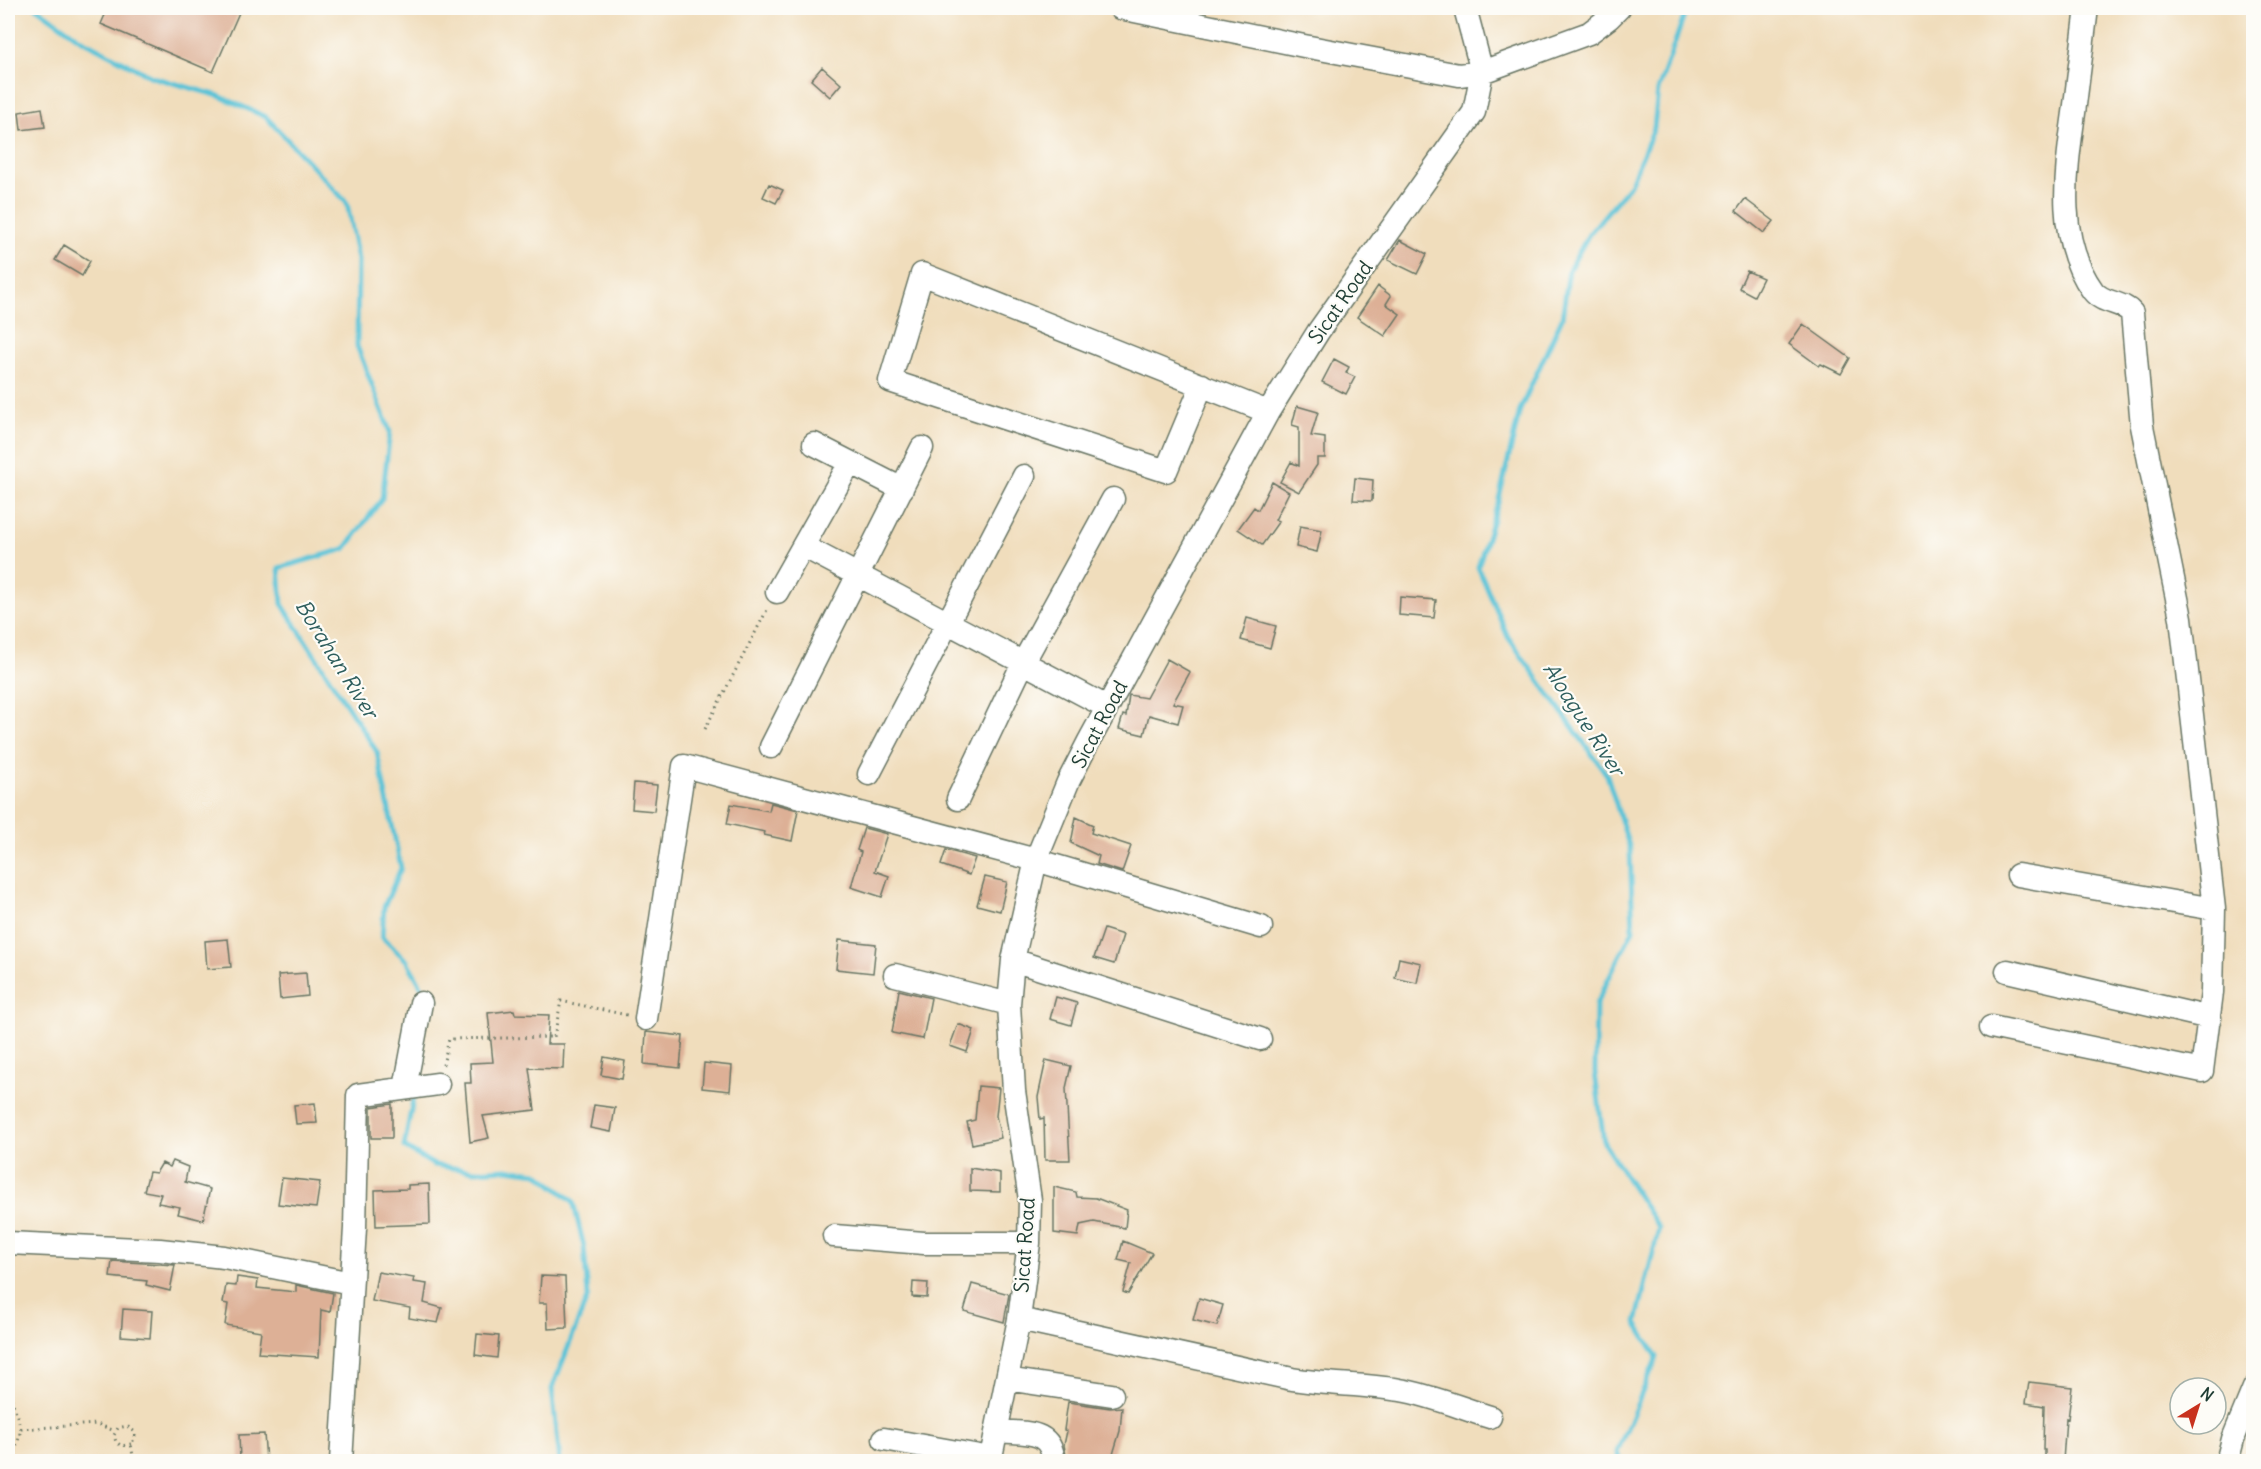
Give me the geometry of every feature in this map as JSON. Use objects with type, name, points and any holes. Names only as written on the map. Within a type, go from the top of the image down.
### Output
[{"type":"street","points":[[1120,8],[1459,75],[1482,72],[1589,33],[1618,8]]},
{"type":"street","points":[[1465,8],[1482,72]]},
{"type":"street","points":[[1990,1027],[2202,1071],[2210,1018],[2214,909],[2181,618],[2145,446],[2132,313],[2127,307],[2105,300],[2094,292],[2074,256],[2066,210],[2068,162],[2087,8]]},
{"type":"street","name":"Sicat Road","points":[[991,1460],[1019,1319],[1029,1243],[1030,1200],[1014,1091],[1009,1004],[1014,960],[1036,860],[1068,782],[1268,412],[1318,332],[1474,112],[1482,72]]},
{"type":"street","points":[[1202,386],[1166,471],[890,381],[922,273],[1268,412]]},
{"type":"street","points":[[814,444],[902,489]]},
{"type":"street","points":[[771,747],[922,448]]},
{"type":"street","points":[[777,592],[850,463]]},
{"type":"street","points":[[869,774],[1024,476]]},
{"type":"street","points":[[958,799],[1023,663],[1113,499]]},
{"type":"street","points":[[803,546],[1107,707]]},
{"type":"street","points":[[646,1019],[684,766],[1036,860],[1261,927]]},
{"type":"street","points":[[2018,875],[2214,909]]},
{"type":"street","points":[[1014,960],[1260,1039]]},
{"type":"street","points":[[2007,971],[2210,1018]]},
{"type":"street","points":[[895,975],[1009,1004]]},
{"type":"street","points":[[405,1088],[421,1003]]},
{"type":"street","points":[[340,1461],[355,1228],[358,1095],[438,1084]]},
{"type":"street","points":[[834,1236],[924,1243],[1029,1243]]},
{"type":"street","points":[[8,1243],[160,1250],[224,1257],[351,1283]]},
{"type":"street","points":[[1019,1319],[1292,1379],[1331,1385],[1365,1385],[1402,1390],[1490,1417]]},
{"type":"street","points":[[1007,1379],[1113,1395]]},
{"type":"street","points":[[2227,1461],[2253,1388]]},
{"type":"street","points":[[997,1431],[1039,1436],[1048,1440],[1053,1450],[1054,1461]]},
{"type":"street","points":[[884,1438],[991,1460]]},
{"type":"path","points":[[705,729],[777,592]]},
{"type":"path","points":[[438,1084],[449,1039],[554,1037],[561,1001],[646,1019]]},
{"type":"path","points":[[8,1387],[21,1429],[13,1461]]},
{"type":"path","points":[[21,1429],[97,1424],[115,1431]]},
{"type":"path","points":[[115,1431],[121,1426],[130,1427],[135,1435],[131,1444],[134,1461]]},
{"type":"path","points":[[115,1431],[115,1438],[119,1444],[125,1446],[131,1444]]},
{"type":"building","points":[[108,8],[241,8],[213,72],[101,24]]},
{"type":"building","points":[[822,67],[841,84],[830,97],[811,80]]},
{"type":"building","points":[[42,108],[45,127],[21,130],[19,112]]},
{"type":"building","points":[[769,184],[783,190],[776,203],[763,197]]},
{"type":"building","points":[[1745,199],[1774,221],[1764,233],[1736,211]]},
{"type":"building","points":[[1400,240],[1427,254],[1417,274],[1388,260]]},
{"type":"building","points":[[64,245],[90,261],[82,276],[55,260]]},
{"type":"building","points":[[1747,271],[1763,278],[1754,296],[1739,288]]},
{"type":"building","points":[[1378,286],[1391,296],[1386,304],[1400,314],[1385,336],[1357,317]]},
{"type":"building","points":[[1803,324],[1850,358],[1841,374],[1821,364],[1819,366],[1789,344]]},
{"type":"building","points":[[1334,359],[1349,367],[1346,373],[1355,377],[1346,394],[1322,382]]},
{"type":"building","points":[[1297,406],[1318,412],[1311,436],[1325,438],[1325,458],[1317,458],[1317,465],[1299,492],[1280,482],[1291,462],[1299,466],[1299,427],[1292,425]]},
{"type":"building","points":[[1355,478],[1373,480],[1372,501],[1353,500]]},
{"type":"building","points":[[1272,482],[1289,492],[1275,520],[1279,521],[1262,545],[1238,529],[1254,507],[1258,510]]},
{"type":"building","points":[[1300,526],[1322,530],[1317,552],[1296,547]]},
{"type":"building","points":[[1400,597],[1436,600],[1434,618],[1399,615]]},
{"type":"building","points":[[1247,618],[1276,626],[1270,648],[1241,640]]},
{"type":"building","points":[[1167,659],[1190,672],[1173,703],[1183,705],[1178,723],[1149,715],[1144,735],[1119,729],[1123,715],[1126,716],[1129,695],[1146,698]]},
{"type":"building","points":[[634,783],[657,785],[654,811],[632,809]]},
{"type":"building","points":[[771,803],[798,810],[792,841],[764,835],[765,832],[727,824],[731,804],[769,811]]},
{"type":"building","points":[[1076,817],[1093,825],[1091,833],[1131,846],[1122,872],[1097,864],[1099,856],[1071,843]]},
{"type":"building","points":[[864,828],[887,834],[875,871],[889,876],[882,897],[851,887],[861,852],[857,850]]},
{"type":"building","points":[[946,850],[975,858],[969,875],[941,865]]},
{"type":"building","points":[[985,877],[1007,882],[1000,911],[977,905]]},
{"type":"building","points":[[1104,929],[1123,935],[1114,964],[1094,958]]},
{"type":"building","points":[[228,939],[231,967],[207,969],[205,941]]},
{"type":"building","points":[[839,940],[876,944],[873,973],[836,969]]},
{"type":"building","points":[[1399,958],[1421,963],[1417,983],[1395,978]]},
{"type":"building","points":[[306,973],[308,996],[280,999],[278,975]]},
{"type":"building","points":[[899,990],[931,998],[923,1039],[892,1033]]},
{"type":"building","points":[[1056,997],[1077,1003],[1071,1025],[1050,1019]]},
{"type":"building","points":[[514,1010],[515,1014],[549,1015],[547,1044],[564,1044],[563,1069],[529,1068],[535,1110],[483,1116],[489,1138],[470,1142],[465,1083],[471,1083],[470,1063],[493,1062],[488,1013]]},
{"type":"building","points":[[958,1024],[974,1030],[967,1052],[950,1046]]},
{"type":"building","points":[[646,1032],[683,1036],[680,1068],[644,1064]]},
{"type":"building","points":[[604,1057],[625,1061],[622,1079],[601,1075]]},
{"type":"building","points":[[1046,1060],[1071,1066],[1066,1088],[1070,1160],[1045,1160],[1044,1118],[1040,1119],[1038,1097]]},
{"type":"building","points":[[704,1063],[732,1066],[730,1091],[702,1088]]},
{"type":"building","points":[[978,1086],[999,1088],[996,1116],[1001,1138],[972,1144],[967,1122],[975,1120]]},
{"type":"building","points":[[315,1103],[317,1123],[296,1124],[294,1105]]},
{"type":"building","points":[[392,1104],[392,1138],[371,1138],[371,1107]]},
{"type":"building","points":[[594,1105],[615,1108],[611,1132],[590,1128]]},
{"type":"building","points":[[173,1161],[188,1167],[185,1182],[210,1189],[203,1220],[178,1214],[180,1207],[158,1203],[161,1194],[144,1191],[149,1172],[156,1173],[162,1163],[170,1167]]},
{"type":"building","points":[[970,1168],[1000,1173],[1000,1192],[970,1191]]},
{"type":"building","points":[[282,1178],[320,1182],[316,1208],[278,1204]]},
{"type":"building","points":[[429,1184],[430,1224],[376,1226],[375,1190],[408,1189],[408,1185]]},
{"type":"building","points":[[1054,1187],[1076,1192],[1077,1197],[1096,1198],[1127,1210],[1125,1228],[1094,1222],[1080,1225],[1078,1236],[1054,1233]]},
{"type":"building","points":[[1123,1241],[1152,1253],[1128,1294],[1123,1292],[1131,1263],[1118,1260]]},
{"type":"building","points":[[112,1261],[175,1265],[170,1291],[146,1285],[147,1281],[110,1277]]},
{"type":"building","points":[[378,1272],[414,1278],[413,1282],[427,1284],[424,1303],[442,1308],[438,1323],[409,1318],[410,1308],[372,1301]]},
{"type":"building","points":[[541,1276],[565,1277],[567,1328],[548,1329],[547,1303],[539,1303]]},
{"type":"building","points":[[237,1277],[258,1280],[257,1288],[296,1292],[296,1285],[333,1293],[330,1312],[321,1310],[319,1357],[258,1353],[261,1331],[225,1325],[228,1304],[223,1303],[226,1285],[236,1286]]},
{"type":"building","points":[[913,1282],[928,1283],[927,1298],[912,1297]]},
{"type":"building","points":[[972,1284],[1009,1294],[1004,1322],[964,1311]]},
{"type":"building","points":[[1199,1298],[1223,1305],[1217,1326],[1193,1320]]},
{"type":"building","points":[[123,1309],[152,1311],[150,1338],[121,1336]]},
{"type":"building","points":[[477,1334],[499,1336],[497,1358],[475,1355]]},
{"type":"building","points":[[2029,1382],[2072,1387],[2068,1419],[2066,1418],[2063,1461],[2045,1461],[2044,1406],[2026,1403]]},
{"type":"building","points":[[1068,1402],[1110,1408],[1122,1407],[1120,1431],[1111,1461],[1067,1461],[1064,1445],[1067,1431],[1064,1430]]},
{"type":"building","points":[[264,1434],[266,1461],[240,1461],[239,1435]]},
{"type":"waterway","name":"Borahan River","points":[[37,8],[80,39],[152,77],[219,96],[266,117],[347,203],[358,260],[357,346],[390,432],[382,499],[345,549],[279,568],[282,604],[377,752],[401,868],[384,907],[382,937],[407,961],[428,998]]},
{"type":"waterway","name":"Aloague River","points":[[1620,1462],[1617,1452],[1657,1357],[1636,1323],[1659,1228],[1604,1143],[1595,1072],[1596,1004],[1633,930],[1630,849],[1607,775],[1508,637],[1478,567],[1498,503],[1520,410],[1562,318],[1569,270],[1589,234],[1630,185],[1654,128],[1658,90],[1687,8]]},
{"type":"waterway","name":"Borahan River","points":[[414,1094],[404,1147],[434,1165],[474,1171],[506,1169],[537,1173],[573,1201],[584,1247],[588,1296],[552,1389],[560,1462]]}]
